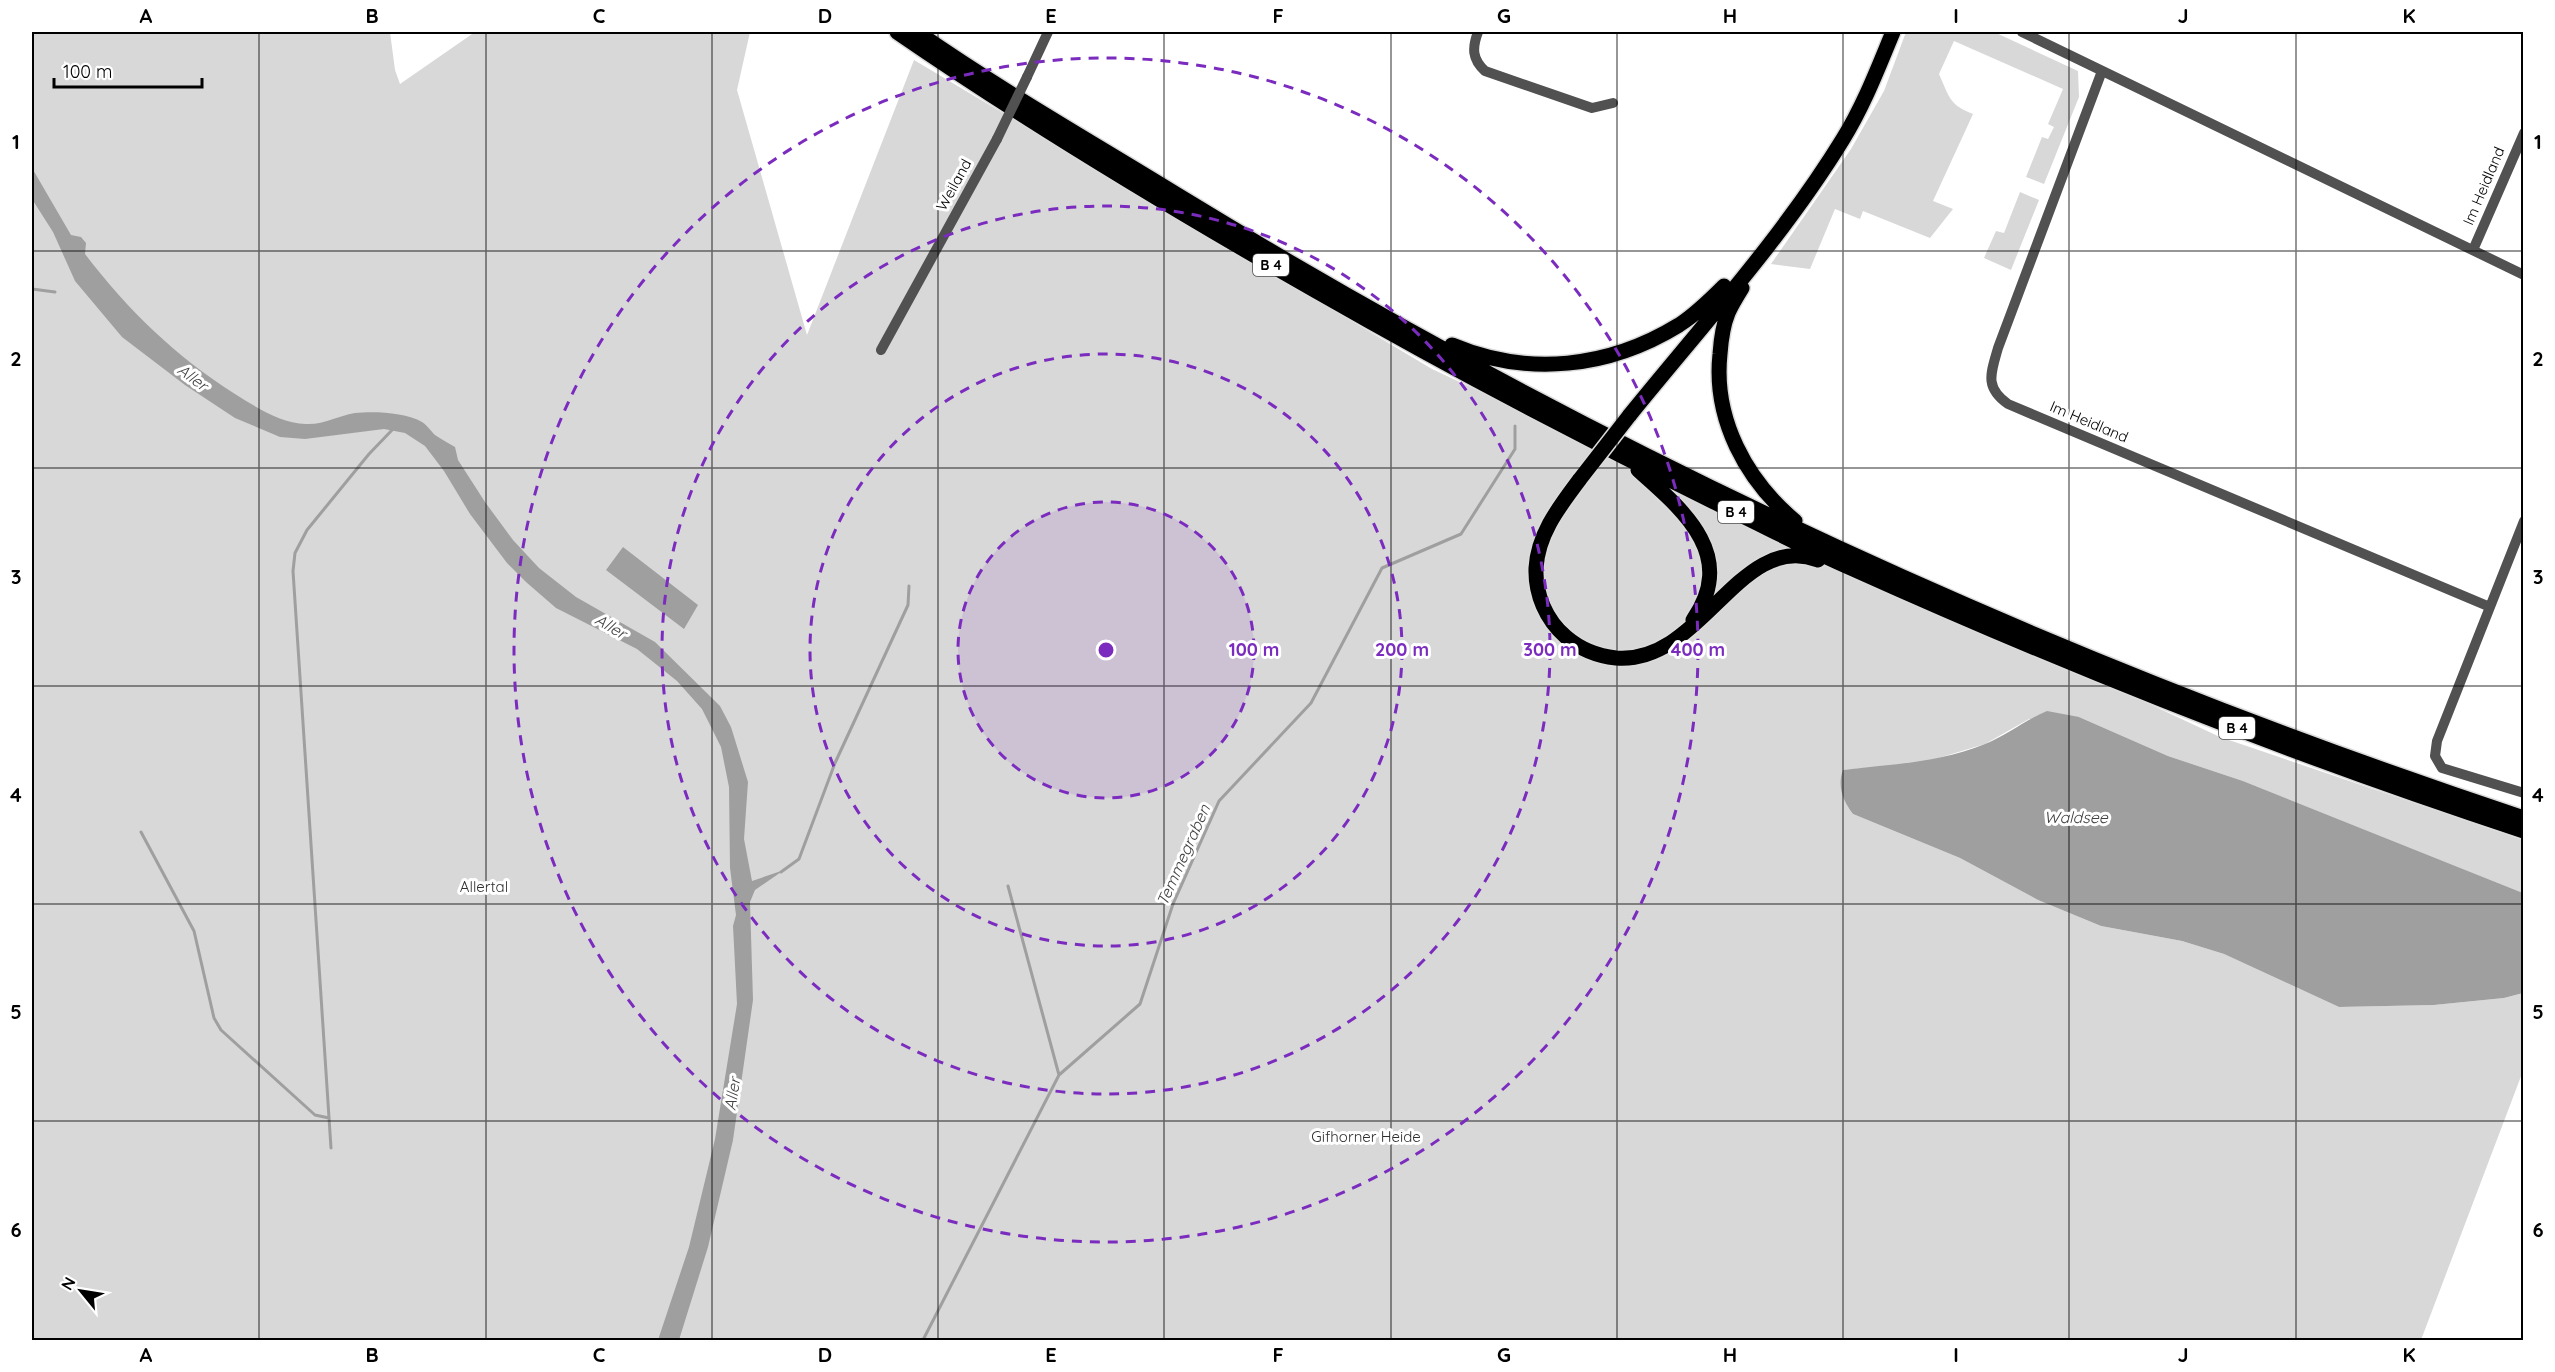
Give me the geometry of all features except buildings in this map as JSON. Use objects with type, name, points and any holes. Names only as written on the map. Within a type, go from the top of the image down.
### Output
[{"type":"highway","name":"B 4","points":[[897,32],[1016,111],[1238,246],[1483,385],[1624,458],[1847,567],[2184,708],[2358,774],[2523,831]]},
{"type":"highway","name":"B 4","points":[[917,32],[1022,100],[1173,192],[1389,319],[1498,380],[1700,483],[1972,607],[2218,710],[2344,757],[2523,818]]},
{"type":"highway","points":[[1847,567],[1797,555],[1771,561],[1745,577],[1681,637],[1653,653],[1632,658],[1610,657],[1589,651],[1571,641],[1549,616],[1537,584],[1539,550],[1554,516],[1629,416],[1764,250],[1844,138],[1870,87],[1893,32]]},
{"type":"highway","points":[[1389,319],[1493,360],[1526,365],[1592,360],[1650,340],[1680,324],[1764,250]]},
{"type":"highway","points":[[1764,250],[1728,314],[1721,339],[1719,388],[1732,436],[1753,476],[1776,505],[1811,534]]},
{"type":"highway","points":[[1624,458],[1688,516],[1699,533],[1706,551],[1709,574],[1704,596],[1697,614],[1681,637]]},
{"type":"street","name":"Weiland","points":[[881,350],[996,139],[1048,32]]},
{"type":"street","points":[[1478,32],[1473,44],[1474,54],[1477,64],[1485,71],[1592,108],[1613,103]]},
{"type":"street","name":"Im Heidland","points":[[2022,32],[2523,274]]},
{"type":"street","name":"Im Heidland","points":[[2102,71],[1998,348],[1991,378],[1995,395],[2008,404],[2490,607]]},
{"type":"street","name":"Im Heidland","points":[[2473,250],[2523,133]]},
{"type":"street","points":[[2523,521],[2437,741],[2435,756],[2442,768],[2523,793]]},
{"type":"green space","points":[[32,32],[390,32],[395,70],[400,84],[475,32],[750,32],[737,90],[807,335],[914,60],[1432,369],[2220,737],[2523,840],[2523,893],[2243,781],[2168,756],[2079,717],[2029,719],[1985,744],[1922,763],[1843,770],[1843,794],[1853,814],[1960,858],[2038,900],[2101,926],[2182,941],[2224,954],[2339,1007],[2434,1005],[2504,998],[2523,993],[2523,1071],[2421,1340],[32,1340]]},
{"type":"green space","points":[[1906,32],[1994,32],[2078,71],[2079,97],[2044,184],[2026,177],[2042,137],[2048,139],[2054,127],[2048,124],[2063,89],[1954,41],[1939,74],[1954,103],[1973,114],[1933,201],[1953,209],[1930,238],[1863,211],[1860,219],[1835,209],[1810,269],[1771,264],[1851,149],[1884,91]]},
{"type":"green space","points":[[2020,192],[2039,200],[2011,270],[1984,258],[1996,231],[2004,233]]},
{"type":"water","name":"Aller","points":[[32,168],[71,235],[81,237],[86,243],[85,254],[101,275],[154,331],[192,364],[251,404],[287,421],[313,424],[355,413],[370,412],[398,414],[422,422],[435,435],[455,447],[458,460],[485,502],[513,540],[539,568],[576,597],[655,642],[720,706],[731,727],[748,782],[744,839],[752,881],[784,870],[755,890],[750,902],[753,1000],[733,1140],[708,1247],[679,1340],[658,1340],[689,1247],[715,1139],[737,1004],[733,926],[736,915],[730,868],[729,787],[721,747],[702,709],[677,681],[637,649],[556,608],[526,582],[507,563],[470,514],[444,471],[425,446],[405,433],[384,429],[305,439],[280,437],[235,418],[185,385],[122,337],[75,281],[53,232],[32,199]]},
{"type":"water","points":[[623,547],[698,605],[684,629],[606,570]]},
{"type":"water","name":"Waldsee","points":[[2047,711],[2079,717],[2168,756],[2243,781],[2523,893],[2523,993],[2504,998],[2434,1005],[2339,1007],[2224,954],[2182,941],[2101,926],[2038,900],[1960,858],[1853,814],[1846,804],[1841,788],[1843,770],[1915,762],[1968,750],[1993,740]]},
{"type":"waterway","points":[[32,289],[55,292]]},
{"type":"waterway","name":"Temmegraben","points":[[923,1340],[1059,1075],[1140,1004],[1173,904],[1219,801],[1311,703],[1382,568],[1461,534],[1515,449],[1515,426]]},
{"type":"waterway","points":[[331,1148],[293,571],[295,553],[307,530],[369,454],[394,428]]},
{"type":"waterway","points":[[781,872],[799,859],[835,763],[908,605],[909,586]]},
{"type":"waterway","points":[[141,832],[194,931],[214,1018],[221,1030],[315,1115],[329,1118]]},
{"type":"waterway","points":[[1008,886],[1059,1075]]},
{"type":"park label","name":"Allertal","points":[[484,887]]},
{"type":"park label","name":"Gifhorner Heide","points":[[1366,1137]]}]
